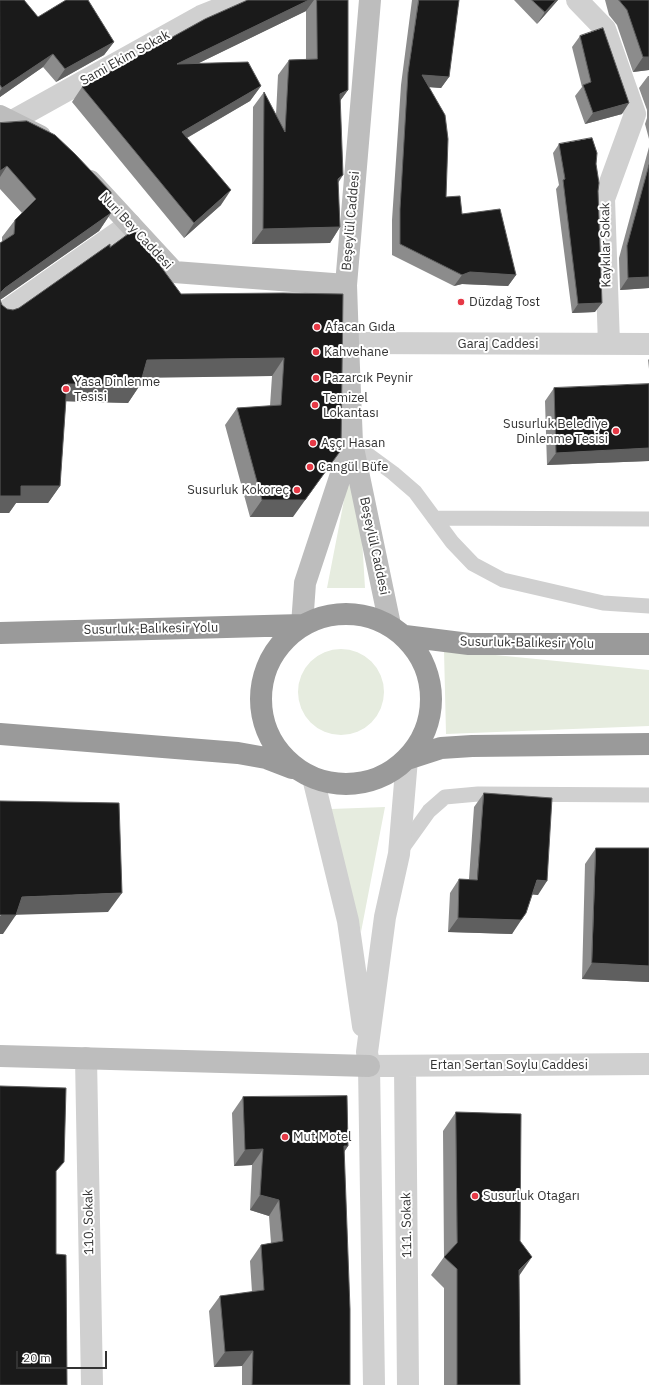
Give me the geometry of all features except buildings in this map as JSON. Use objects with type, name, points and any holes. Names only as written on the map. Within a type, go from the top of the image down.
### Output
[{"type":"highway","name":"Susurluk-Balıkesir Yolu","points":[[305,774],[282,757],[267,733],[260,706],[263,678],[274,652],[302,625],[323,616],[347,613],[369,616],[398,630],[469,644],[649,644]]},
{"type":"highway","name":"Susurluk-Balıkesir Yolu","points":[[0,633],[302,625]]},
{"type":"highway","name":"Susurluk-Balıkesir Yolu","points":[[3,738],[238,753],[266,758],[305,774],[338,784],[363,783],[387,775],[407,759],[427,727],[432,703],[429,678],[420,655],[398,630]]},
{"type":"highway","name":"Susurluk-Balıkesir Yolu","points":[[407,759],[441,748],[472,746],[649,744]]},
{"type":"main road","name":"Beşeylül Caddesi","points":[[370,0],[346,285],[352,443],[398,630]]},
{"type":"main road","points":[[6,118],[57,146]]},
{"type":"main road","name":"Nuri Bey Caddesi","points":[[78,168],[174,272],[346,285]]},
{"type":"main road","name":"Beşeylül Caddesi","points":[[302,625],[305,583],[352,443]]},
{"type":"main road","points":[[0,1056],[86,1058],[368,1059]]},
{"type":"street","name":"Sami Ekim Sokak","points":[[6,118],[198,8],[241,0]]},
{"type":"street","name":"Kaykılar Sokak","points":[[577,0],[605,29],[635,114],[604,199],[609,344]]},
{"type":"street","points":[[0,315],[130,224]]},
{"type":"street","name":"Garaj Caddesi","points":[[348,343],[649,344]]},
{"type":"street","points":[[368,1059],[385,917],[399,854],[407,759]]},
{"type":"street","points":[[305,774],[348,922],[368,1059],[374,1385]]},
{"type":"street","name":"110. Sokak","points":[[86,1058],[92,1385]]},
{"type":"street","name":"Ertan Sertan Soylu Caddesi","points":[[368,1059],[405,1066],[649,1064]]},
{"type":"street","name":"111. Sokak","points":[[405,1066],[408,1385]]},
{"type":"lane","points":[[352,443],[393,472],[415,492],[452,542],[473,564],[503,580],[603,603],[649,606]]},
{"type":"lane","points":[[434,518],[649,519]]},
{"type":"lane","points":[[399,854],[429,811],[445,797],[478,794],[649,794]]},
{"type":"shaded area","points":[[349,485],[354,485],[359,489],[365,588],[327,588],[346,490]]},
{"type":"shaded area","points":[[341,649],[357,653],[371,662],[380,676],[384,692],[380,708],[371,722],[357,731],[341,735],[325,731],[311,722],[302,708],[298,692],[302,676],[311,662],[325,653]]},
{"type":"shaded area","points":[[444,650],[649,670],[649,726],[446,734]]},
{"type":"shaded area","points":[[385,807],[361,932],[331,809]]},
{"type":"place","name":"Düzdağ Tost","points":[[461,302]]},
{"type":"place","name":"Afacan Gıda","points":[[317,327]]},
{"type":"place","name":"Kahvehane","points":[[316,352]]},
{"type":"place","name":"Pazarcık Peynir","points":[[316,378]]},
{"type":"place","name":"Yasa Dinlenme Tesisi","points":[[66,389]]},
{"type":"place","name":"Temizel Lokantası","points":[[315,405]]},
{"type":"place","name":"Susurluk Belediye Dinlenme Tesisi","points":[[616,431]]},
{"type":"place","name":"Aşçı Hasan","points":[[313,443]]},
{"type":"place","name":"Cangül Büfe","points":[[310,467]]},
{"type":"place","name":"Susurluk Kokoreç","points":[[297,490]]},
{"type":"place","name":"Mut Motel","points":[[285,1137]]},
{"type":"place","name":"Susurluk Otagarı","points":[[475,1196]]}]
